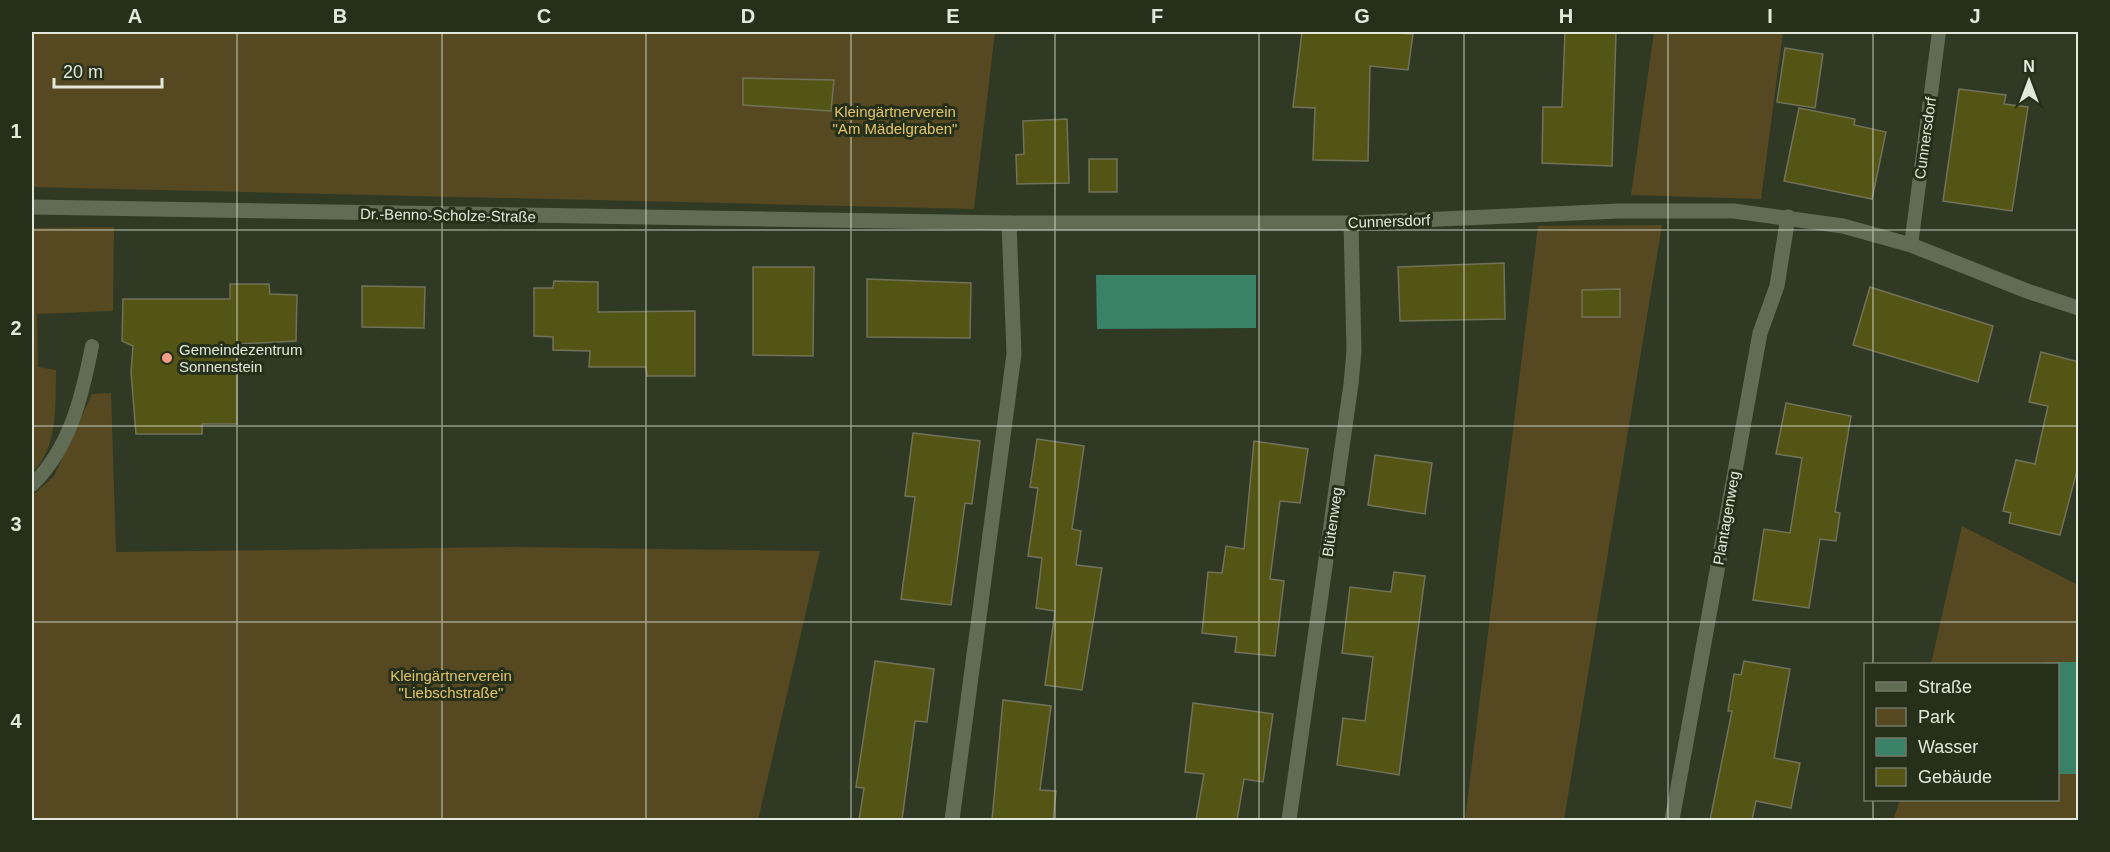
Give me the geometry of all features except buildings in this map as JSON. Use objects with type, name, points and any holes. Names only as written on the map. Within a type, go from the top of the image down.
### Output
[{"type":"street","name":"Dr.-Benno-Scholze-Straße","points":[[32,207],[864,222]]},
{"type":"street","name":"Cunnersdorf","points":[[864,222],[1351,223],[1619,211],[1734,211],[1843,226],[1911,244],[2027,291],[2079,308]]},
{"type":"street","name":"Plantagenweg","points":[[1672,820],[1760,333],[1777,286],[1788,217]]},
{"type":"street","name":"Blütenweg","points":[[1289,820],[1351,384],[1354,351],[1351,223]]},
{"type":"street","points":[[952,820],[1014,354],[1009,224]]},
{"type":"lane","name":"Cunnersdorf","points":[[1911,244],[1939,32]]},
{"type":"lane","points":[[32,485],[47,470],[68,436],[83,390],[92,346]]},
{"type":"green space","name":"Kleingärtnerverein \"Am Mädelgraben\"","points":[[32,32],[995,32],[974,209],[32,187]]},
{"type":"green space","points":[[1654,32],[1783,32],[1761,199],[1631,195]]},
{"type":"green space","points":[[1662,225],[1564,820],[1465,820],[1538,226]]},
{"type":"green space","points":[[114,227],[113,311],[37,314],[38,367],[56,370],[56,397],[54,425],[47,451],[32,473],[32,228]]},
{"type":"green space","name":"Kleingärtnerverein \"Liebschstraße\"","points":[[111,393],[116,552],[513,547],[820,551],[758,820],[32,820],[32,496],[54,476],[92,394]]},
{"type":"green space","points":[[1962,526],[2078,585],[2078,820],[1893,820],[1900,801],[2059,801],[2059,663],[1931,663]]},
{"type":"water","points":[[1096,275],[1256,275],[1256,328],[1097,329]]},
{"type":"water","points":[[2078,662],[2078,774],[2059,774],[2059,663],[2043,663]]},
{"type":"place","name":"Gemeindezentrum Sonnenstein","points":[[167,358]]}]
